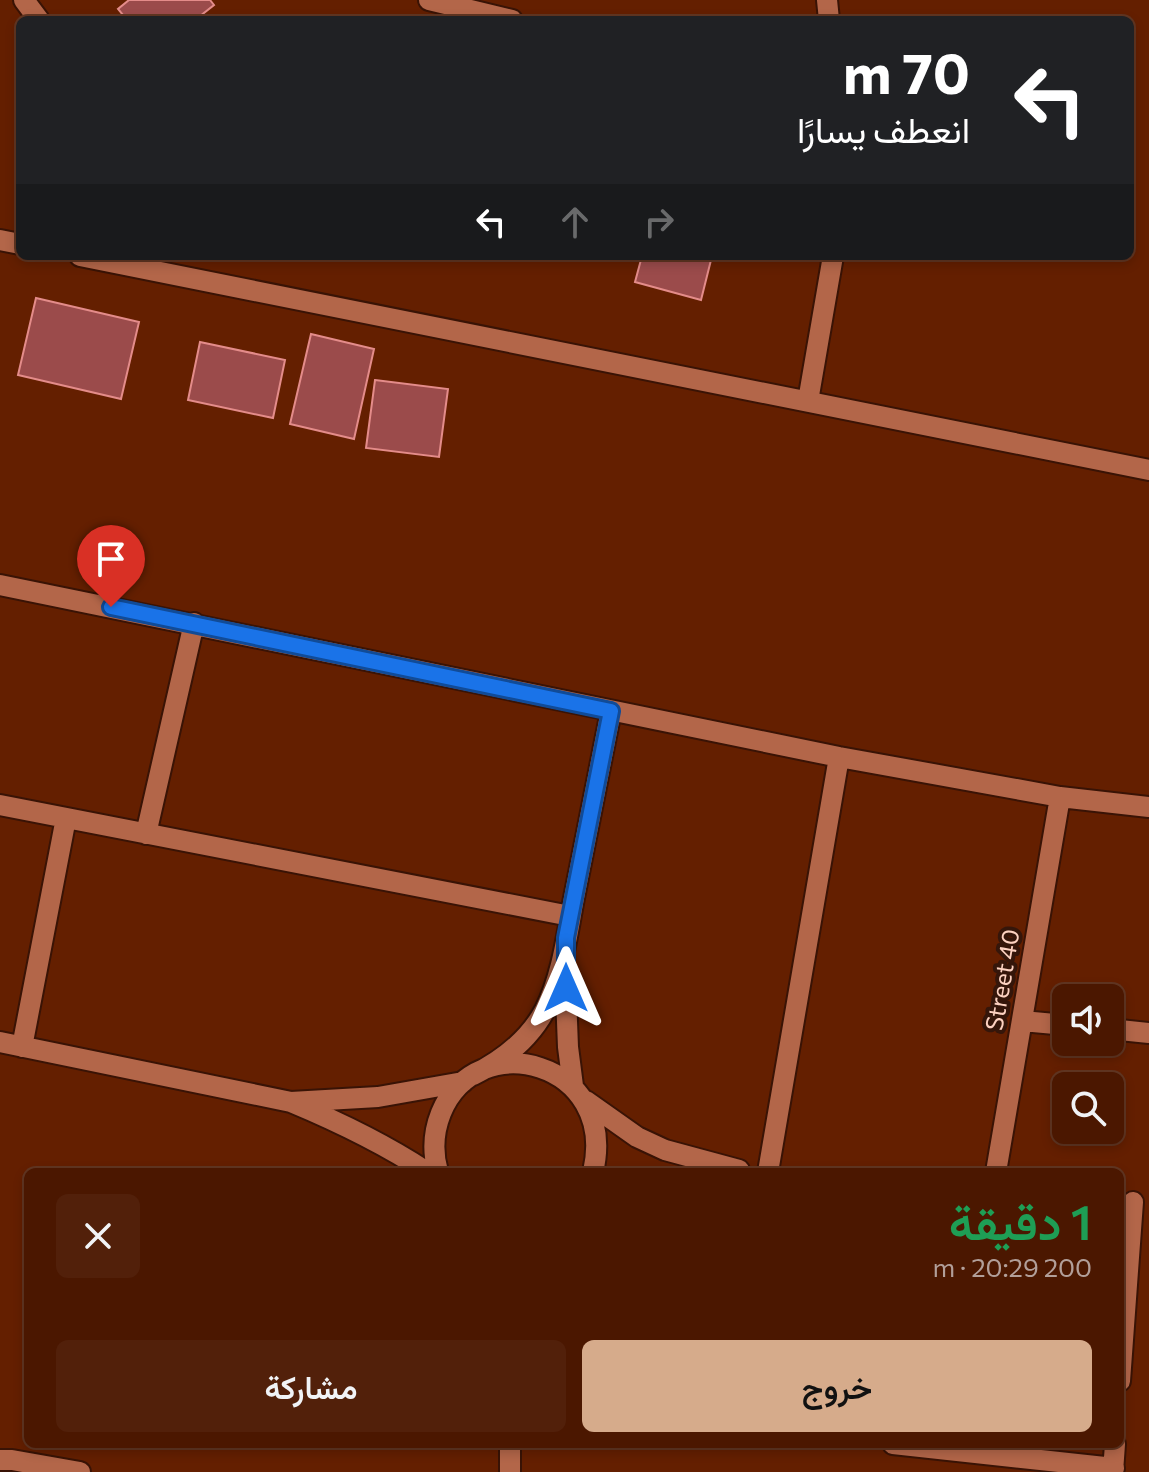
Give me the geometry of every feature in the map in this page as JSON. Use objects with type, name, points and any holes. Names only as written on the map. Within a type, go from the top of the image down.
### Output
[{"type":"street","points":[[429,0],[495,16]]},
{"type":"street","points":[[104,260],[1149,470]]},
{"type":"street","points":[[808,401],[832,260]]},
{"type":"street","points":[[0,585],[839,757],[1060,797],[1149,807]]},
{"type":"street","points":[[146,834],[194,623]]},
{"type":"street","points":[[437,1168],[433,1156],[435,1128],[445,1102],[468,1078],[495,1064],[514,1049],[544,1011],[554,989],[611,711]]},
{"type":"street","points":[[769,1168],[839,757]]},
{"type":"street","name":"Street 40","points":[[997,1168],[1060,797]]},
{"type":"street","points":[[0,805],[570,916]]},
{"type":"street","points":[[22,1047],[66,818]]},
{"type":"street","points":[[566,938],[566,1008],[578,1093],[595,1124],[598,1151],[594,1168]]},
{"type":"street","points":[[1022,1021],[1052,1024]]},
{"type":"street","points":[[1124,1030],[1149,1033]]},
{"type":"street","points":[[0,1042],[291,1102],[353,1127],[421,1168]]},
{"type":"street","points":[[291,1102],[378,1097],[468,1078],[493,1066],[525,1064],[555,1073],[637,1137],[665,1150],[730,1168]]},
{"type":"street","points":[[1124,1330],[1134,1202]]},
{"type":"street","points":[[510,1448],[510,1472]]},
{"type":"street","points":[[927,1448],[1114,1470],[1115,1448]]},
{"type":"street","points":[[0,1460],[80,1472]]},
{"type":"building","points":[[129,0],[210,0],[214,5],[200,16],[124,16],[118,9]]},
{"type":"building","points":[[641,260],[711,260],[701,300],[635,282]]},
{"type":"building","points":[[36,298],[139,322],[121,399],[18,375]]},
{"type":"building","points":[[311,334],[374,349],[354,439],[290,424]]},
{"type":"building","points":[[200,342],[285,360],[273,418],[188,400]]},
{"type":"building","points":[[375,380],[448,389],[439,457],[366,448]]},
{"type":"route","points":[[111,607],[611,711],[566,938],[566,988]]}]
